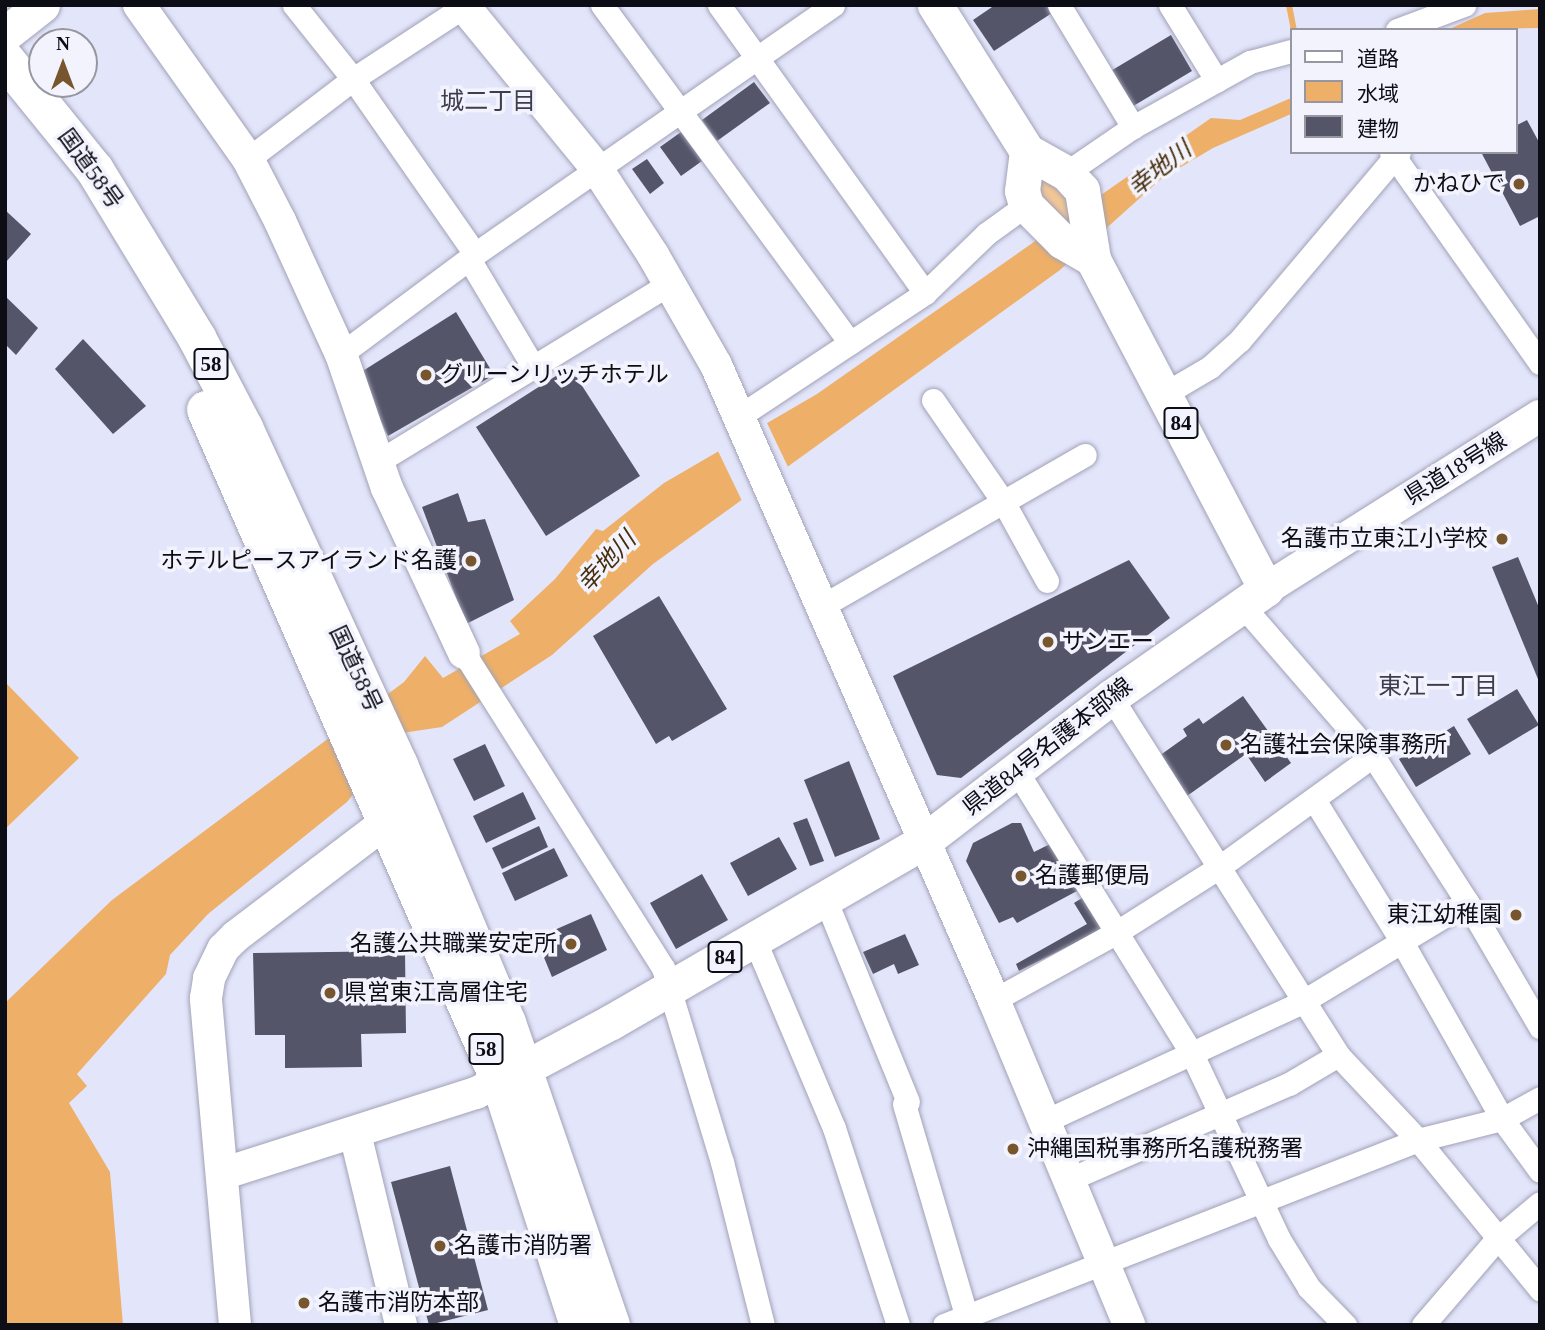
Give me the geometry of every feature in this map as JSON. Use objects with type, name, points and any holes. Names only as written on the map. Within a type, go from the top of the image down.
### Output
[{"type":"highway","name":"国道58号","points":[[5,60],[95,170],[197,338],[355,707]]},
{"type":"highway","name":"国道58号","points":[[5,99],[75,187],[173,345],[355,707],[386,773],[513,1075],[611,1325]]},
{"type":"highway","name":"国道58号","points":[[386,773],[389,820],[513,1075],[579,1325]]},
{"type":"main road","points":[[5,34],[42,5]]},
{"type":"main road","name":"84","points":[[935,5],[1027,151],[1066,173],[1085,198],[1093,259],[1166,393],[1254,597]]},
{"type":"main road","points":[[1027,151],[1022,183],[1026,205],[1062,241],[1093,259]]},
{"type":"main road","name":"県道84号名護本部線","points":[[513,1075],[826,901],[923,842],[1111,697],[1254,597]]},
{"type":"street","points":[[139,5],[248,159],[341,354],[387,488],[464,653],[663,968],[722,1162],[764,1325]]},
{"type":"street","points":[[294,5],[353,79],[472,256],[534,368]]},
{"type":"street","points":[[602,5],[850,343]]},
{"type":"street","points":[[719,5],[926,293]]},
{"type":"street","points":[[341,354],[472,256],[833,5]]},
{"type":"street","points":[[1059,5],[1133,127]]},
{"type":"street","points":[[1170,5],[1217,81]]},
{"type":"street","points":[[1403,28],[1464,5]]},
{"type":"street","points":[[248,159],[353,79],[464,6],[597,169],[716,365],[994,1000],[1129,1325]]},
{"type":"street","points":[[1066,173],[1133,127],[1250,62],[1290,51]]},
{"type":"street","points":[[1166,393],[1210,367],[1240,340],[1395,154],[1540,363]]},
{"type":"street","points":[[740,422],[850,343],[926,293],[986,234],[1026,205]]},
{"type":"street","points":[[379,461],[669,284]]},
{"type":"street","points":[[933,400],[1003,503],[1047,582]]},
{"type":"street","name":"県道18号線","points":[[1254,597],[1540,416]]},
{"type":"street","points":[[822,606],[1085,455]]},
{"type":"street","points":[[1254,597],[1373,756],[1467,902],[1540,1027]]},
{"type":"street","points":[[1111,697],[1338,1055],[1418,1140],[1496,1240],[1540,1289]]},
{"type":"street","points":[[994,1000],[1117,932],[1218,868],[1315,801],[1373,756]]},
{"type":"street","points":[[1016,770],[1192,1054],[1223,1112],[1279,1239],[1309,1288],[1345,1325]]},
{"type":"street","points":[[1315,801],[1402,942],[1502,1119],[1540,1171]]},
{"type":"street","points":[[235,1325],[206,998],[215,964],[236,936],[389,820]]},
{"type":"street","points":[[826,901],[906,1103],[968,1321]]},
{"type":"street","points":[[1045,1121],[1302,1002],[1467,902]]},
{"type":"street","points":[[755,941],[834,1128],[898,1325]]},
{"type":"street","points":[[1070,1179],[1289,1084],[1338,1055]]},
{"type":"street","points":[[222,1174],[355,1133],[513,1075]]},
{"type":"street","points":[[944,1325],[968,1321],[1105,1262],[1418,1140],[1502,1119],[1540,1098]]},
{"type":"street","points":[[355,1133],[401,1325]]},
{"type":"street","points":[[1423,1325],[1496,1240],[1540,1203]]},
{"type":"shaded area","points":[[1035,171],[1075,193],[1073,233],[1035,207]]},
{"type":"water","points":[[1540,9],[1540,28],[1451,28],[1485,13]]},
{"type":"water","name":"幸地川","points":[[1290,98],[1290,114],[1213,148],[1161,179],[1060,270],[653,564],[552,655],[442,727],[402,733],[347,802],[208,914],[170,955],[166,974],[77,1074],[87,1086],[69,1103],[110,1172],[123,1325],[5,1325],[5,1003],[112,900],[404,682],[425,656],[443,678],[520,634],[510,621],[555,579],[596,529],[603,531],[664,483],[817,394],[1211,118],[1240,120]]},
{"type":"water","points":[[5,682],[79,758],[5,829]]},
{"type":"pier","points":[[766,421],[789,469],[743,503],[717,449]]},
{"type":"building","points":[[995,5],[1047,5],[1052,13],[994,51],[973,20]]},
{"type":"building","points":[[1171,35],[1192,71],[1130,108],[1109,72]]},
{"type":"building","points":[[754,82],[770,103],[717,141],[702,120]]},
{"type":"building","name":"かねひで","points":[[1527,120],[1540,144],[1540,216],[1520,226],[1482,154],[1517,154],[1517,125]]},
{"type":"building","points":[[681,132],[702,161],[681,176],[660,147]]},
{"type":"building","points":[[647,159],[664,183],[650,194],[632,169]]},
{"type":"building","points":[[5,210],[31,234],[5,263]]},
{"type":"building","points":[[5,296],[38,328],[16,355],[5,344]]},
{"type":"building","name":"グリーンリッチホテル","points":[[456,312],[494,375],[388,436],[358,374]]},
{"type":"building","points":[[83,339],[146,406],[113,434],[55,369]]},
{"type":"building","points":[[570,367],[640,476],[546,536],[476,427]]},
{"type":"building","name":"ホテルピースアイランド名護","points":[[458,493],[468,522],[485,519],[514,600],[466,624],[422,507]]},
{"type":"building","points":[[1518,557],[1540,610],[1540,684],[1492,567]]},
{"type":"building","name":"サンエー","points":[[1129,560],[1170,618],[961,778],[937,775],[893,676]]},
{"type":"building","points":[[659,596],[727,709],[672,741],[669,736],[656,744],[593,636]]},
{"type":"building","points":[[1517,689],[1539,725],[1489,755],[1467,719]]},
{"type":"building","name":"名護社会保険事務所","points":[[1243,696],[1291,763],[1265,782],[1246,754],[1187,796],[1159,756],[1187,736],[1183,729],[1199,718],[1203,724]]},
{"type":"building","points":[[1454,726],[1471,754],[1416,787],[1399,759]]},
{"type":"building","points":[[485,744],[505,786],[474,801],[453,759]]},
{"type":"building","points":[[849,761],[880,839],[835,857],[804,780]]},
{"type":"building","points":[[523,792],[536,819],[486,843],[473,816]]},
{"type":"building","points":[[807,818],[824,861],[810,866],[793,823]]},
{"type":"building","name":"名護郵便局","points":[[1012,823],[1021,823],[1034,852],[1050,844],[1077,891],[1017,923],[1013,917],[999,923],[966,861],[973,843]]},
{"type":"building","points":[[539,826],[548,847],[502,869],[492,848]]},
{"type":"building","points":[[779,837],[797,869],[748,896],[730,863]]},
{"type":"building","points":[[554,848],[568,876],[515,901],[502,873]]},
{"type":"building","points":[[702,874],[728,920],[676,949],[650,903]]},
{"type":"building","points":[[1082,898],[1103,929],[1019,971],[1016,964],[1087,924],[1074,903]]},
{"type":"building","name":"名護公共職業安定所","points":[[591,914],[607,950],[552,977],[536,938]]},
{"type":"building","points":[[905,934],[919,965],[898,974],[894,964],[873,974],[863,952]]},
{"type":"building","name":"県営東江高層住宅","points":[[405,951],[406,1033],[361,1034],[362,1067],[285,1068],[285,1035],[255,1035],[253,953]]},
{"type":"building","name":"名護市消防署","points":[[450,1166],[488,1310],[429,1325],[391,1182]]},
{"type":"waterway","points":[[1289,5],[1294,28]]},
{"type":"place","name":"かねひで","points":[[1519,184]]},
{"type":"place","name":"グリーンリッチホテル","points":[[426,375]]},
{"type":"place","name":"名護市立東江小学校","points":[[1502,539]]},
{"type":"place","name":"ホテルピースアイランド名護","points":[[471,561]]},
{"type":"place","name":"サンエー","points":[[1048,642]]},
{"type":"place","name":"名護社会保険事務所","points":[[1226,745]]},
{"type":"place","name":"名護郵便局","points":[[1021,876]]},
{"type":"place","name":"東江幼稚園","points":[[1516,915]]},
{"type":"place","name":"名護公共職業安定所","points":[[571,944]]},
{"type":"place","name":"県営東江高層住宅","points":[[330,993]]},
{"type":"place","name":"沖縄国税事務所名護税務署","points":[[1013,1149]]},
{"type":"place","name":"名護市消防署","points":[[440,1246]]},
{"type":"place","name":"名護市消防本部","points":[[304,1303]]},
{"type":"district","name":"城二丁目","points":[[488,102]]},
{"type":"district","name":"東江一丁目","points":[[1438,687]]}]
